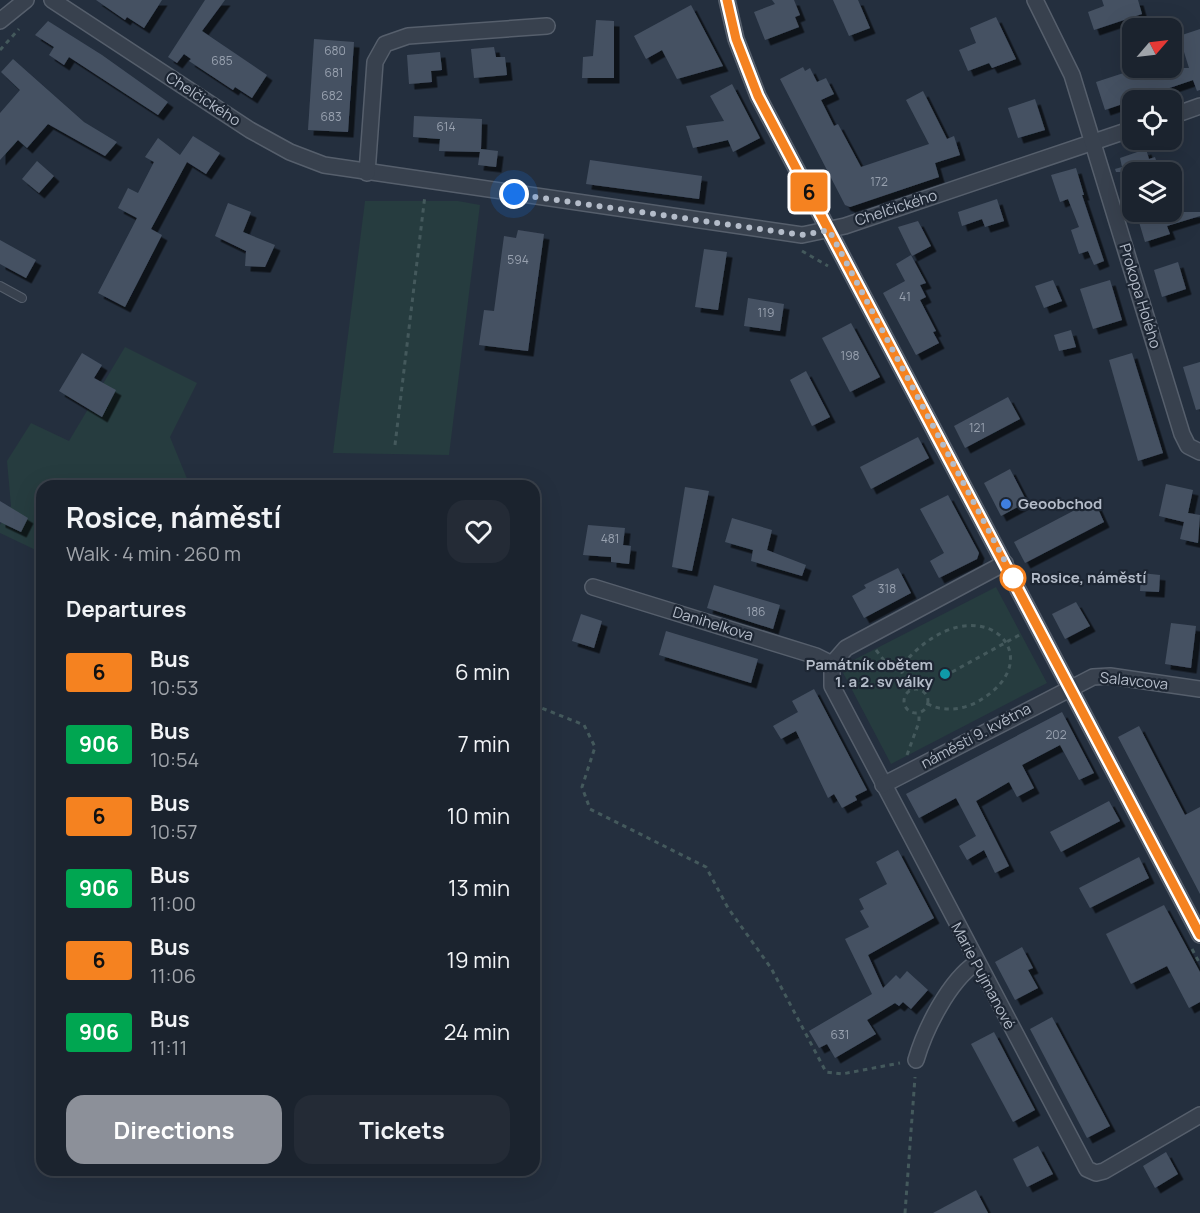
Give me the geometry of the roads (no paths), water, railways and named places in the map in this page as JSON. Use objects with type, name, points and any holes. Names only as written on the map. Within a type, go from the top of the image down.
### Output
[{"type":"street","points":[[0,21],[26,0]]},
{"type":"street","name":"Chelčického","points":[[52,0],[273,143],[324,165],[427,182],[802,235],[829,230],[1122,133]]},
{"type":"street","points":[[727,0],[736,39],[752,83],[1200,935]]},
{"type":"street","name":"Prokopa Holého","points":[[1035,0],[1072,75],[1182,434],[1188,446],[1200,452]]},
{"type":"street","points":[[367,173],[375,62],[385,44],[408,36],[547,26]]},
{"type":"street","points":[[1182,112],[1200,106]]},
{"type":"street","points":[[832,664],[846,648],[868,635],[1005,563]]},
{"type":"street","name":"Danihelkova","points":[[593,587],[816,656],[832,664]]},
{"type":"street","name":"Marie Pujmanové","points":[[832,664],[830,679],[835,695],[1084,1165],[1091,1172],[1104,1171],[1200,1115]]},
{"type":"street","name":"Salavcova","points":[[1070,687],[1093,676],[1110,676],[1200,689]]},
{"type":"street","name":"náměstí 9. května","points":[[883,785],[1070,687]]},
{"type":"street","points":[[916,1060],[926,1032],[949,994],[964,972],[976,963]]},
{"type":"lane","points":[[0,286],[22,298]]},
{"type":"place","name":"Geoobchod","points":[[1006,504]]},
{"type":"place","name":"Rosice, náměstí","points":[[1013,578]]},
{"type":"place","name":"Památník obětem 1. a 2. sv války","points":[[945,674]]}]
